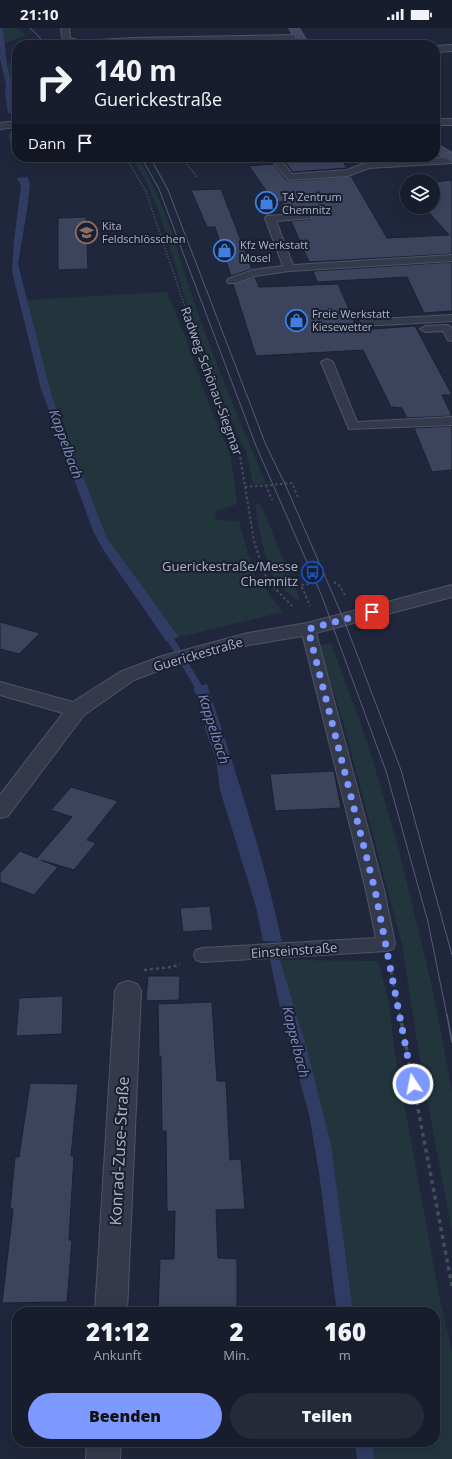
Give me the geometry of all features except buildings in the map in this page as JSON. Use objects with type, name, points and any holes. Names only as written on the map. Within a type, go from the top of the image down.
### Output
[{"type":"main road","points":[[440,151],[452,159]]},
{"type":"street","points":[[440,49],[452,48]]},
{"type":"street","points":[[440,122],[452,122]]},
{"type":"street","points":[[0,126],[12,125]]},
{"type":"street","name":"Guerickestraße","points":[[0,811],[76,710],[127,676],[166,661],[196,653],[248,640],[313,628],[452,592]]},
{"type":"street","points":[[0,688],[76,710]]},
{"type":"street","name":"Konrad-Zuse-Straße","points":[[110,1307],[134,980]]},
{"type":"street","points":[[103,1459],[104,1447]]},
{"type":"lane","points":[[65,28],[66,39],[69,40]]},
{"type":"lane","points":[[220,28],[224,38]]},
{"type":"lane","points":[[189,40],[299,36]]},
{"type":"lane","points":[[440,159],[452,159]]},
{"type":"lane","points":[[278,162],[290,177],[350,172],[369,163],[378,162]]},
{"type":"lane","points":[[342,162],[350,172]]},
{"type":"lane","points":[[289,268],[270,218],[308,216]]},
{"type":"lane","points":[[232,281],[253,273],[289,268],[452,258]]},
{"type":"lane","points":[[363,323],[452,318]]},
{"type":"lane","points":[[423,329],[446,328],[452,338]]},
{"type":"lane","points":[[327,362],[353,426],[452,421]]},
{"type":"lane","points":[[439,413],[452,414]]},
{"type":"lane","points":[[313,628],[375,890],[386,944]]},
{"type":"lane","name":"Einsteinstraße","points":[[203,955],[386,944]]},
{"type":"path","name":"Radweg Schönau-Siegmar","points":[[129,162],[146,192],[203,360],[240,456],[254,541],[267,580],[313,628]]},
{"type":"path","points":[[185,162],[197,177]]},
{"type":"path","points":[[327,362],[328,354],[336,338],[348,326],[363,323]]},
{"type":"path","points":[[245,487],[292,483],[298,497]]},
{"type":"path","points":[[266,485],[272,500]]},
{"type":"path","points":[[308,584],[300,585],[313,628]]},
{"type":"path","points":[[386,944],[452,1286]]},
{"type":"path","points":[[134,980],[172,967]]},
{"type":"shaded area","points":[[3,28],[18,28],[26,36],[12,40],[5,43]]},
{"type":"shaded area","points":[[12,62],[12,83],[7,63]]},
{"type":"shaded area","points":[[135,162],[140,162],[147,173],[163,208],[210,347],[266,483],[253,484],[247,454],[211,374],[187,305],[161,217],[146,181]]},
{"type":"shaded area","points":[[167,292],[184,334],[205,394],[231,457],[237,504],[215,511],[216,520],[239,521],[254,574],[283,612],[179,637],[107,538],[52,397],[27,300]]},
{"type":"shaded area","points":[[256,503],[261,505],[301,602],[284,589],[271,572],[258,526]]},
{"type":"shaded area","points":[[331,643],[369,747],[398,847],[433,991],[452,1091],[452,1231],[422,1073],[402,944],[342,718],[318,645]]},
{"type":"shaded area","points":[[280,960],[378,961],[389,1003],[394,1049],[439,1295],[452,1351],[452,1459],[374,1459],[373,1447],[440,1447],[440,1307],[352,1307],[331,1144],[307,1049]]},
{"type":"water","points":[[0,28],[3,28],[7,65],[12,84],[12,114],[8,113],[5,94],[6,85],[0,58]]},
{"type":"water","points":[[9,133],[12,133],[12,154]]},
{"type":"water","points":[[28,177],[30,184],[18,264],[52,397],[107,538],[179,637],[166,641],[104,551],[93,531],[41,389],[12,270],[14,240],[21,186],[17,178]]},
{"type":"water","points":[[207,684],[257,845],[282,942],[263,941],[256,907],[220,790],[216,759],[205,729],[205,713],[193,688]]},
{"type":"water","points":[[270,959],[280,960],[307,1049],[331,1144],[352,1307],[336,1307],[319,1173],[309,1114],[281,1013]]},
{"type":"water","points":[[356,1447],[373,1447],[374,1459],[357,1459]]},
{"type":"waterway","name":"Kappelbach","points":[[165,630],[204,696]]},
{"type":"tram line","points":[[30,28],[42,40]]},
{"type":"tram line","points":[[144,162],[159,189],[256,446],[321,594],[386,771],[428,922],[447,1016]]},
{"type":"tram line","points":[[153,162],[168,190],[266,445],[285,484],[344,620],[401,770],[452,955]]},
{"type":"tram line","points":[[447,1015],[452,1042]]},
{"type":"place","name":"T4 Zentrum Chemnitz","points":[[266,203]]},
{"type":"place","name":"Kita Feldschlösschen","points":[[86,232]]},
{"type":"place","name":"Kfz Werkstatt Mosel","points":[[224,251]]},
{"type":"place","name":"Freie Werkstatt Kiesewetter","points":[[296,320]]},
{"type":"place","name":"Guerickestraße/Messe Chemnitz","points":[[313,573]]},
{"type":"route","points":[[372,612],[308,629],[375,890],[413,1084]]}]
